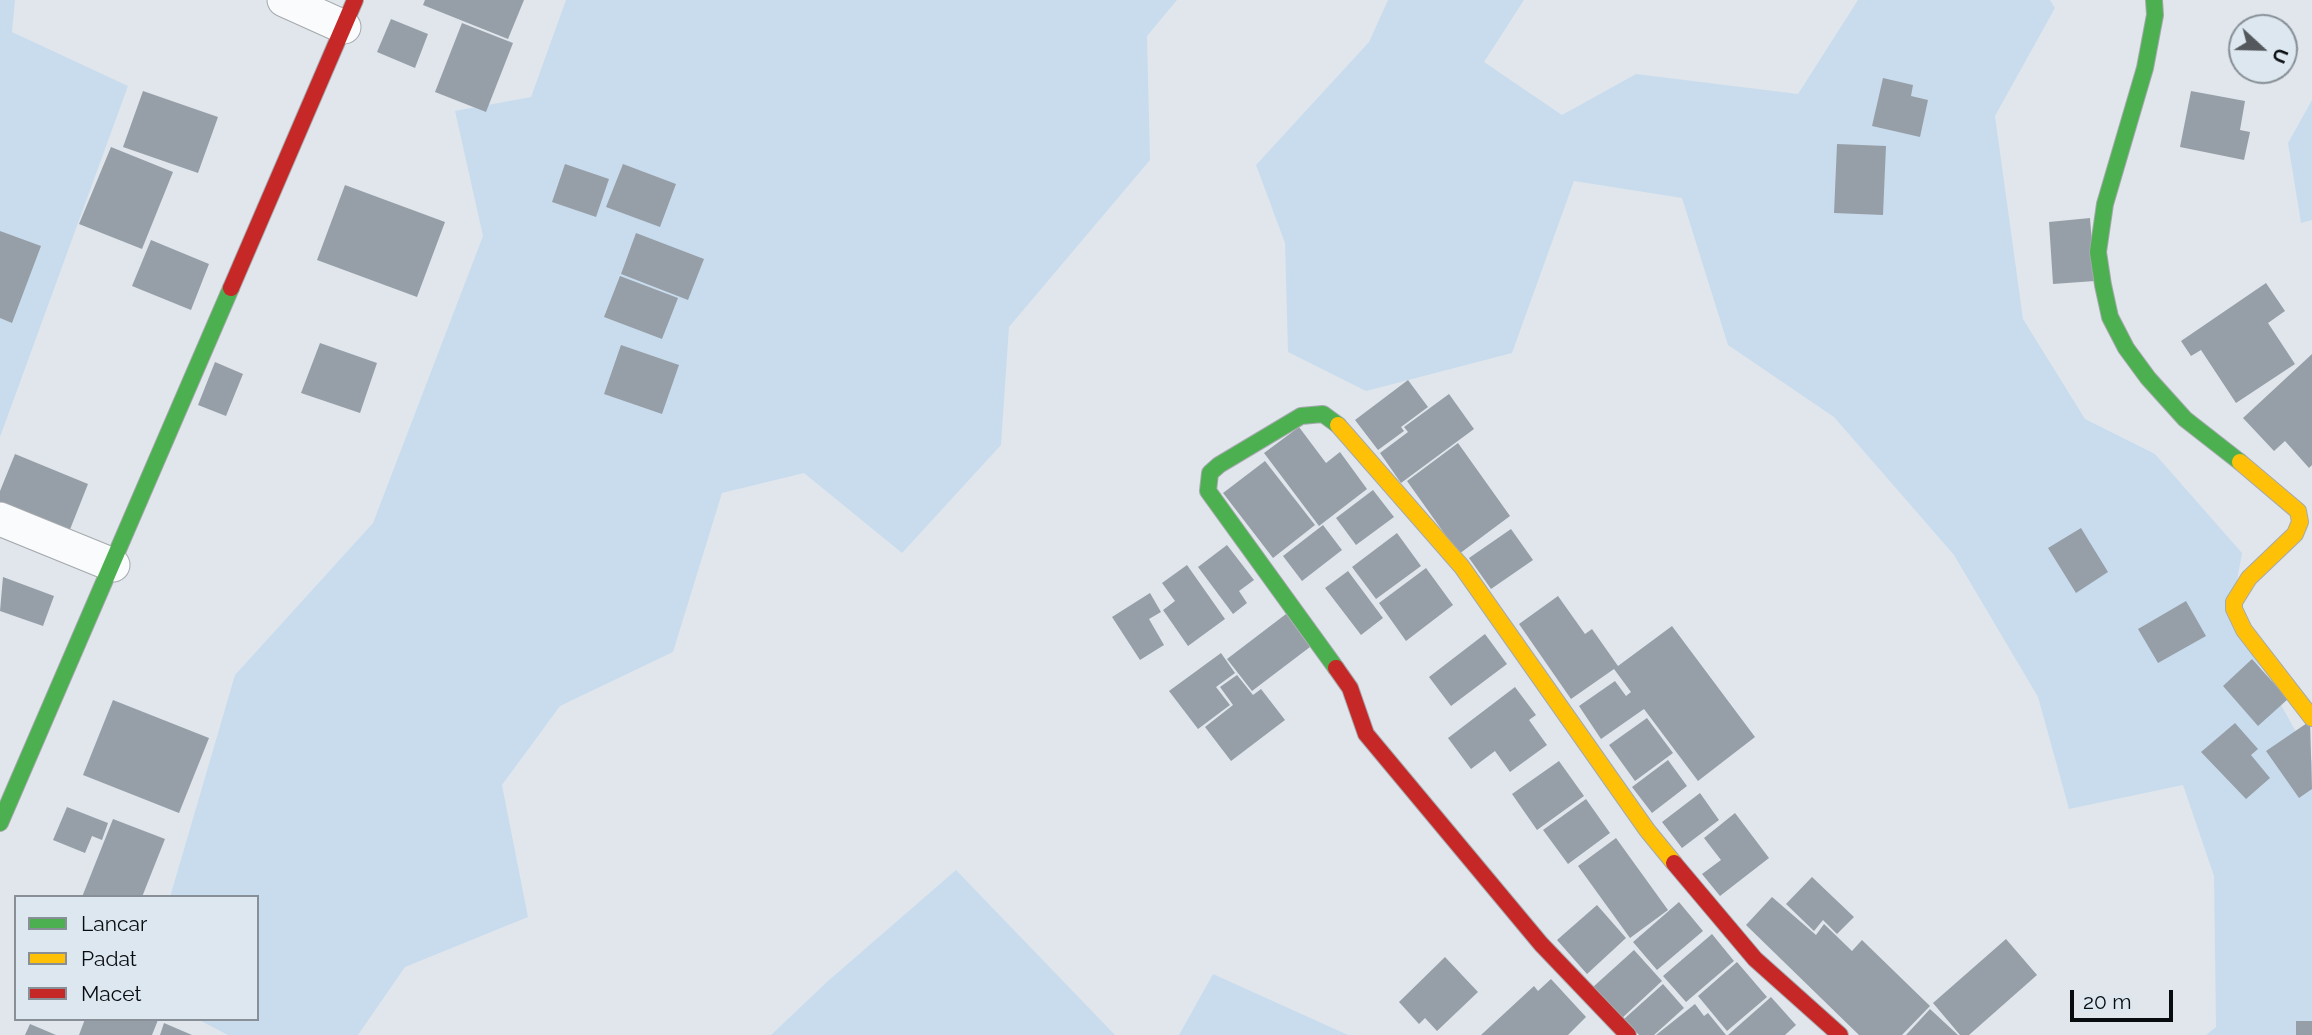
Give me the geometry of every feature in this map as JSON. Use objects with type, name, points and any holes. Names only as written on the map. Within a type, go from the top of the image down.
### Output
[{"type":"street","points":[[0,823],[350,13],[284,0]]},
{"type":"street","points":[[2154,0],[2155,15],[2145,68],[2105,204],[2098,252],[2110,317],[2126,348],[2148,378],[2185,419],[2272,486],[2298,511],[2300,522],[2295,534],[2249,578],[2234,602],[2234,609],[2244,630],[2312,718]]},
{"type":"street","points":[[1628,1035],[1541,944],[1455,836],[1366,734],[1350,688],[1208,491],[1210,474],[1219,465],[1301,416],[1322,414],[1343,428],[1462,567],[1647,830],[1755,959],[1840,1035]]},
{"type":"street","points":[[0,519],[113,565]]},
{"type":"shaded area","points":[[0,0],[15,0],[12,32],[128,86],[0,437]]},
{"type":"shaded area","points":[[566,0],[1177,0],[1147,36],[1150,160],[1009,327],[1001,445],[902,553],[804,473],[722,493],[673,652],[560,706],[502,785],[528,917],[405,967],[358,1035],[228,1035],[201,1021],[259,1021],[259,895],[171,895],[235,675],[373,523],[483,236],[455,111],[531,97]]},
{"type":"shaded area","points":[[1388,0],[1524,0],[1484,62],[1562,115],[1636,74],[1798,94],[1858,0],[2050,0],[2055,8],[1995,116],[2023,319],[2085,419],[2155,454],[2242,553],[2231,614],[2312,761],[2312,1035],[2206,1035],[2216,1027],[2214,876],[2183,785],[2069,809],[2038,697],[1954,555],[1834,417],[1728,345],[1682,198],[1574,181],[1512,353],[1366,391],[1288,352],[1285,243],[1256,165],[1369,42]]},
{"type":"shaded area","points":[[2312,100],[2312,220],[2301,223],[2288,143]]},
{"type":"shaded area","points":[[956,870],[1115,1035],[771,1035],[828,981]]},
{"type":"shaded area","points":[[1213,974],[1348,1035],[1179,1035]]},
{"type":"building","points":[[425,0],[524,0],[508,39],[423,5]]},
{"type":"building","points":[[391,19],[428,34],[415,68],[377,52]]},
{"type":"building","points":[[462,23],[513,43],[486,112],[435,92]]},
{"type":"building","points":[[1883,78],[1913,85],[1911,96],[1928,100],[1920,137],[1872,126]]},
{"type":"building","points":[[143,91],[218,117],[198,173],[123,147]]},
{"type":"building","points":[[2191,91],[2245,101],[2240,130],[2250,132],[2244,160],[2180,147]]},
{"type":"building","points":[[1837,144],[1886,146],[1883,215],[1834,213]]},
{"type":"building","points":[[111,147],[173,172],[142,249],[79,224]]},
{"type":"building","points":[[565,164],[609,179],[596,217],[552,202]]},
{"type":"building","points":[[623,164],[676,184],[660,227],[606,207]]},
{"type":"building","points":[[345,185],[445,222],[417,297],[317,260]]},
{"type":"building","points":[[2090,218],[2095,281],[2053,284],[2049,222]]},
{"type":"building","points":[[0,231],[41,246],[12,323],[0,318]]},
{"type":"building","points":[[636,233],[704,259],[688,300],[621,274]]},
{"type":"building","points":[[151,240],[209,264],[191,310],[132,286]]},
{"type":"building","points":[[620,276],[678,298],[662,339],[604,317]]},
{"type":"building","points":[[2266,283],[2285,311],[2268,323],[2295,364],[2236,403],[2201,350],[2191,356],[2181,341]]},
{"type":"building","points":[[320,343],[377,363],[360,413],[301,393]]},
{"type":"building","points":[[621,345],[679,365],[662,414],[604,394]]},
{"type":"building","points":[[2312,354],[2312,465],[2309,468],[2285,441],[2274,451],[2243,418]]},
{"type":"building","points":[[215,362],[243,374],[226,416],[198,405]]},
{"type":"building","points":[[1408,380],[1428,407],[1401,427],[1404,431],[1378,450],[1355,420]]},
{"type":"building","points":[[1449,394],[1474,429],[1401,483],[1380,453],[1408,432],[1404,427]]},
{"type":"building","points":[[1299,427],[1326,463],[1340,452],[1367,489],[1319,526],[1264,453]]},
{"type":"building","points":[[1458,443],[1510,516],[1459,554],[1407,481]]},
{"type":"building","points":[[15,454],[88,484],[69,532],[0,505],[0,491]]},
{"type":"building","points":[[1265,461],[1315,525],[1273,558],[1223,493]]},
{"type":"building","points":[[1373,490],[1394,517],[1356,545],[1336,518]]},
{"type":"building","points":[[1323,525],[1342,550],[1302,581],[1283,556]]},
{"type":"building","points":[[2081,528],[2108,572],[2076,593],[2048,548]]},
{"type":"building","points":[[1511,529],[1533,560],[1491,589],[1469,558]]},
{"type":"building","points":[[1397,533],[1421,566],[1376,599],[1352,567]]},
{"type":"building","points":[[1227,545],[1254,580],[1239,591],[1247,603],[1233,614],[1198,567]]},
{"type":"building","points":[[1187,565],[1225,619],[1188,646],[1163,610],[1175,601],[1162,583]]},
{"type":"building","points":[[1426,568],[1453,605],[1406,641],[1379,603]]},
{"type":"building","points":[[1348,571],[1383,618],[1361,635],[1325,588]]},
{"type":"building","points":[[3,577],[54,596],[43,626],[0,611]]},
{"type":"building","points":[[1150,593],[1161,612],[1149,619],[1164,645],[1140,660],[1112,617]]},
{"type":"building","points":[[1558,596],[1585,634],[1592,629],[1618,666],[1672,626],[1755,737],[1698,781],[1644,709],[1601,739],[1579,706],[1615,681],[1626,696],[1631,692],[1614,669],[1571,699],[1519,624]]},
{"type":"building","points":[[2186,601],[2206,636],[2158,663],[2138,629]]},
{"type":"building","points":[[1286,614],[1310,647],[1252,691],[1227,659]]},
{"type":"building","points":[[1485,634],[1507,664],[1451,706],[1429,677]]},
{"type":"building","points":[[1221,653],[1235,673],[1216,687],[1230,705],[1198,729],[1169,691]]},
{"type":"building","points":[[2252,659],[2288,699],[2258,726],[2223,686]]},
{"type":"building","points":[[1237,675],[1253,695],[1261,689],[1285,720],[1231,761],[1205,727],[1233,705],[1220,687]]},
{"type":"building","points":[[1515,687],[1536,715],[1529,720],[1547,745],[1510,772],[1495,751],[1471,769],[1448,738]]},
{"type":"building","points":[[113,700],[209,738],[179,813],[83,775]]},
{"type":"building","points":[[1647,718],[1673,753],[1635,781],[1609,745]]},
{"type":"building","points":[[2310,721],[2312,789],[2299,798],[2266,751]]},
{"type":"building","points":[[2235,723],[2258,749],[2251,755],[2270,778],[2246,799],[2201,752]]},
{"type":"building","points":[[1668,760],[1687,786],[1652,813],[1632,787]]},
{"type":"building","points":[[1559,761],[1584,796],[1537,830],[1512,794]]},
{"type":"building","points":[[1700,793],[1719,820],[1682,848],[1662,822]]},
{"type":"building","points":[[1586,799],[1610,833],[1568,864],[1543,830]]},
{"type":"building","points":[[67,807],[108,823],[102,840],[92,836],[85,853],[53,840]]},
{"type":"building","points":[[1735,813],[1769,858],[1720,896],[1702,874],[1721,860],[1704,838]]},
{"type":"building","points":[[113,819],[165,839],[143,895],[83,895]]},
{"type":"building","points":[[1616,838],[1668,910],[1630,938],[1578,866]]},
{"type":"building","points":[[1812,877],[1854,917],[1837,934],[1823,920],[1814,931],[1786,904]]},
{"type":"building","points":[[1772,897],[1816,935],[1824,924],[1852,951],[1862,940],[1930,1006],[1902,1035],[1859,1035],[1746,925]]},
{"type":"building","points":[[1679,902],[1703,931],[1657,970],[1633,942]]},
{"type":"building","points":[[1597,905],[1626,938],[1587,974],[1557,940]]},
{"type":"building","points":[[1712,934],[1734,961],[1686,1002],[1663,976]]},
{"type":"building","points":[[2006,939],[2037,975],[1969,1035],[1960,1035],[1933,1003]]},
{"type":"building","points":[[1634,950],[1662,981],[1621,1019],[1593,987]]},
{"type":"building","points":[[1445,957],[1478,992],[1437,1031],[1425,1018],[1419,1024],[1399,1002]]},
{"type":"building","points":[[1737,962],[1767,997],[1727,1031],[1698,996]]},
{"type":"building","points":[[1551,979],[1586,1017],[1568,1035],[1481,1035],[1534,986],[1538,991]]},
{"type":"building","points":[[1663,984],[1684,1008],[1654,1035],[1639,1035],[1624,1019]]},
{"type":"building","points":[[1771,997],[1796,1025],[1785,1035],[1728,1035]]},
{"type":"building","points":[[1695,1004],[1704,1016],[1708,1013],[1726,1035],[1656,1035]]},
{"type":"building","points":[[1930,1009],[1958,1035],[1906,1035]]},
{"type":"building","points":[[84,1021],[158,1021],[152,1035],[79,1035]]},
{"type":"building","points":[[2296,1021],[2312,1021],[2312,1035],[2296,1035]]},
{"type":"building","points":[[164,1023],[192,1035],[160,1035]]},
{"type":"building","points":[[30,1024],[56,1035],[25,1035]]},
{"type":"traffic: fast","points":[[2154,0],[2155,15],[2145,68],[2105,204],[2098,252],[2103,285],[2110,317],[2126,348],[2148,378],[2185,419],[2240,462]]},
{"type":"traffic: fast","points":[[0,823],[231,288]]},
{"type":"traffic: fast","points":[[1336,668],[1208,491],[1210,473],[1219,465],[1301,416],[1323,414],[1338,425]]},
{"type":"traffic: slow","points":[[1338,425],[1462,567],[1647,830],[1674,863]]},
{"type":"traffic: slow","points":[[2240,462],[2298,511],[2300,522],[2295,534],[2249,578],[2234,602],[2234,609],[2244,630],[2312,718]]},
{"type":"traffic: jam","points":[[231,288],[355,0]]},
{"type":"traffic: jam","points":[[1336,668],[1350,688],[1366,734],[1541,944],[1628,1035]]},
{"type":"traffic: jam","points":[[1674,863],[1755,959],[1840,1035]]}]
